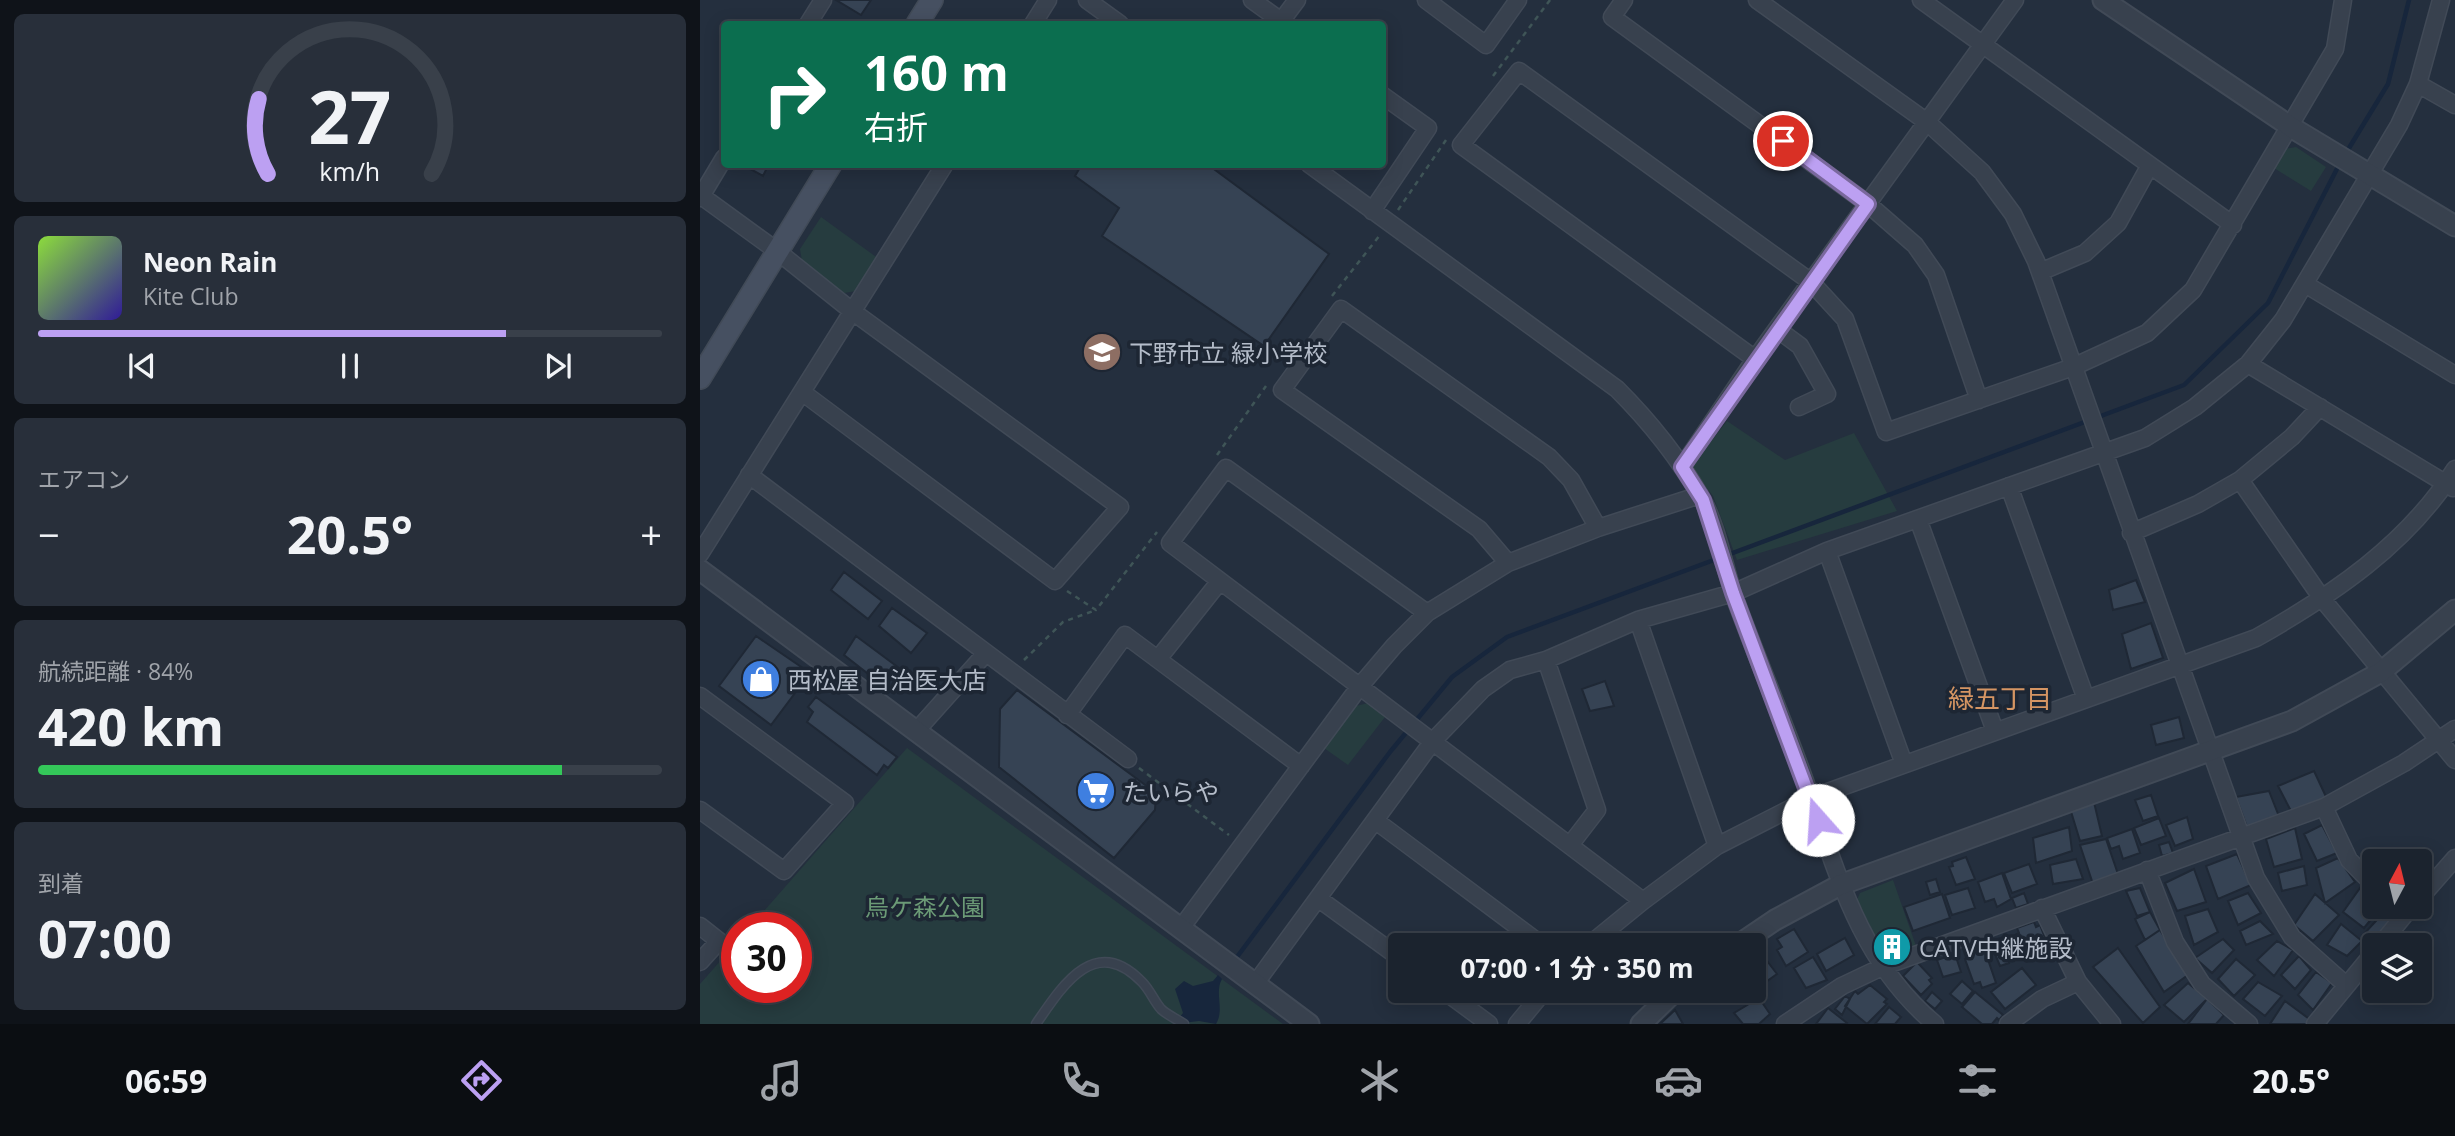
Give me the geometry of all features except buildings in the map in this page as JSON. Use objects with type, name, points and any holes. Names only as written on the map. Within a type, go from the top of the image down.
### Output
[{"type":"main road","points":[[919,21],[932,0]]},
{"type":"main road","points":[[700,378],[829,168]]},
{"type":"street","points":[[810,21],[823,0]]},
{"type":"street","points":[[1035,21],[1048,0]]},
{"type":"street","points":[[1087,0],[1116,21]]},
{"type":"street","points":[[1252,0],[1278,21]]},
{"type":"street","points":[[1284,21],[1297,0]]},
{"type":"street","points":[[1426,0],[1486,45],[1518,0]]},
{"type":"street","points":[[1624,0],[1612,16],[1868,204],[1915,245],[1936,275],[1979,400]]},
{"type":"street","points":[[1757,0],[1927,122],[1982,172],[2013,214],[2040,272],[2256,878],[2291,937],[2346,985]]},
{"type":"street","points":[[1922,0],[2233,225]]},
{"type":"street","points":[[1682,467],[1755,359],[2015,0]]},
{"type":"street","points":[[2103,0],[2291,127],[2455,226]]},
{"type":"street","points":[[1755,359],[1461,145],[1519,71],[1811,282],[1845,319],[1886,432],[2073,367],[2147,333],[2193,290],[2291,127],[2334,49],[2343,0]]},
{"type":"street","points":[[1255,984],[1433,741],[1483,689],[1510,670],[1546,660],[1638,620],[1733,593],[1827,551],[2104,453],[2155,432],[2195,407],[2248,365],[2283,320],[2305,284],[2364,171],[2399,125],[2418,83],[2441,0]]},
{"type":"street","points":[[2418,83],[2455,105]]},
{"type":"street","points":[[1372,211],[1428,128],[1386,98]]},
{"type":"street","points":[[721,163],[700,196],[778,251],[852,311],[1120,508],[1055,581],[802,392]]},
{"type":"street","points":[[2040,272],[2085,253],[2118,223],[2150,165]]},
{"type":"street","points":[[700,554],[941,168]]},
{"type":"street","points":[[1314,168],[1617,389],[1650,423],[1682,467],[1700,495],[1840,885],[1882,967],[1912,1005],[1935,1024]]},
{"type":"street","points":[[2305,284],[2455,375]]},
{"type":"street","points":[[1508,563],[1479,529],[1282,390],[1341,309],[1549,457],[1571,480],[1598,528]]},
{"type":"street","points":[[1777,329],[1800,346],[1827,394],[1799,407]]},
{"type":"street","points":[[2248,365],[2451,486]]},
{"type":"street","points":[[2131,533],[2198,505],[2240,480],[2292,438],[2320,407]]},
{"type":"street","points":[[1427,613],[1226,468],[1170,543],[1643,901]]},
{"type":"street","points":[[1604,933],[1717,846],[1811,798],[2256,638],[2323,600],[2395,540],[2451,486],[2455,469]]},
{"type":"street","points":[[749,475],[1128,760]]},
{"type":"street","points":[[2240,480],[2323,600],[2455,760]]},
{"type":"street","points":[[2009,485],[2086,699]]},
{"type":"street","points":[[1181,928],[1360,686],[1427,613],[1508,563],[1598,528],[1700,495]]},
{"type":"street","points":[[1918,519],[1995,731]]},
{"type":"street","points":[[1827,551],[1904,764]]},
{"type":"street","points":[[700,570],[918,729],[1309,1024]]},
{"type":"street","points":[[1158,659],[1220,581]]},
{"type":"street","points":[[1756,933],[1840,885],[2292,721],[2381,672],[2455,610]]},
{"type":"street","points":[[1638,620],[1717,846]]},
{"type":"street","points":[[1067,715],[1125,635],[1301,766]]},
{"type":"street","points":[[918,729],[986,653]]},
{"type":"street","points":[[1546,660],[1597,810],[1570,845]]},
{"type":"street","points":[[700,696],[845,803],[784,871],[700,810]]},
{"type":"street","points":[[1785,1024],[1842,986],[1882,967],[2324,807],[2440,741],[2455,729]]},
{"type":"street","points":[[2324,807],[2349,860],[2362,873]]},
{"type":"street","points":[[1376,821],[1526,933]]},
{"type":"street","points":[[2432,884],[2455,858]]},
{"type":"street","points":[[2147,870],[2175,942],[2202,984],[2249,1024]]},
{"type":"street","points":[[1319,898],[1388,949]]},
{"type":"street","points":[[2042,908],[2078,982],[2112,1024]]},
{"type":"street","points":[[700,926],[719,941],[700,962]]},
{"type":"street","points":[[2315,1024],[2362,966]]},
{"type":"street","points":[[2008,1024],[2042,999],[2078,982]]},
{"type":"street","points":[[1461,1003],[1489,1024]]},
{"type":"street","points":[[1517,1024],[1534,1003]]},
{"type":"street","points":[[1641,1024],[1663,1003]]},
{"type":"lane","points":[[1036,1024],[1071,977],[1087,965],[1103,961],[1123,967],[1162,1009],[1184,1024]]},
{"type":"path","points":[[1486,86],[1550,0]]},
{"type":"path","points":[[1328,302],[1389,224],[1454,130]]},
{"type":"path","points":[[1213,460],[1267,384]]},
{"type":"path","points":[[1011,672],[1063,622],[1096,610],[1157,533]]},
{"type":"path","points":[[1055,581],[1096,610]]},
{"type":"path","points":[[1128,760],[1242,845]]},
{"type":"green space","points":[[2296,147],[2326,167],[2311,191],[2274,168],[2284,149]]},
{"type":"green space","points":[[821,217],[879,259],[856,291],[844,293],[802,261],[800,249]]},
{"type":"green space","points":[[1727,421],[1785,460],[1854,433],[1897,511],[1737,560],[1713,496],[1691,467]]},
{"type":"green space","points":[[1368,703],[1385,717],[1348,765],[1324,748],[1356,706]]},
{"type":"green space","name":"烏ケ森公園","points":[[907,748],[1283,1024],[700,1024],[700,984],[721,960],[721,1003],[812,1003],[812,912],[763,912]]},
{"type":"green space","points":[[1893,880],[1916,946],[1893,955],[1881,952],[1855,904],[1860,893]]},
{"type":"water","points":[[1218,975],[1222,979],[1219,990],[1220,1013],[1216,1024],[1199,1021],[1174,1024],[1183,1013],[1175,989],[1184,981],[1193,986],[1213,981]]},
{"type":"waterway","points":[[2346,153],[2388,84],[2409,0]]},
{"type":"waterway","points":[[1234,961],[1390,752],[1452,677],[1507,637],[2184,385],[2268,303],[2340,163]]},
{"type":"place","name":"下野市立 緑小学校","points":[[1102,352]]},
{"type":"place","name":"西松屋 自治医大店","points":[[761,679]]},
{"type":"place","name":"たいらや","points":[[1096,791]]},
{"type":"place","name":"CATV中継施設","points":[[1892,947]]},
{"type":"district","name":"緑五丁目","points":[[2000,698]]},
{"type":"route","points":[[1783,141],[1868,204],[1755,359],[1682,467],[1703,500],[1733,593],[1818,820]]}]
